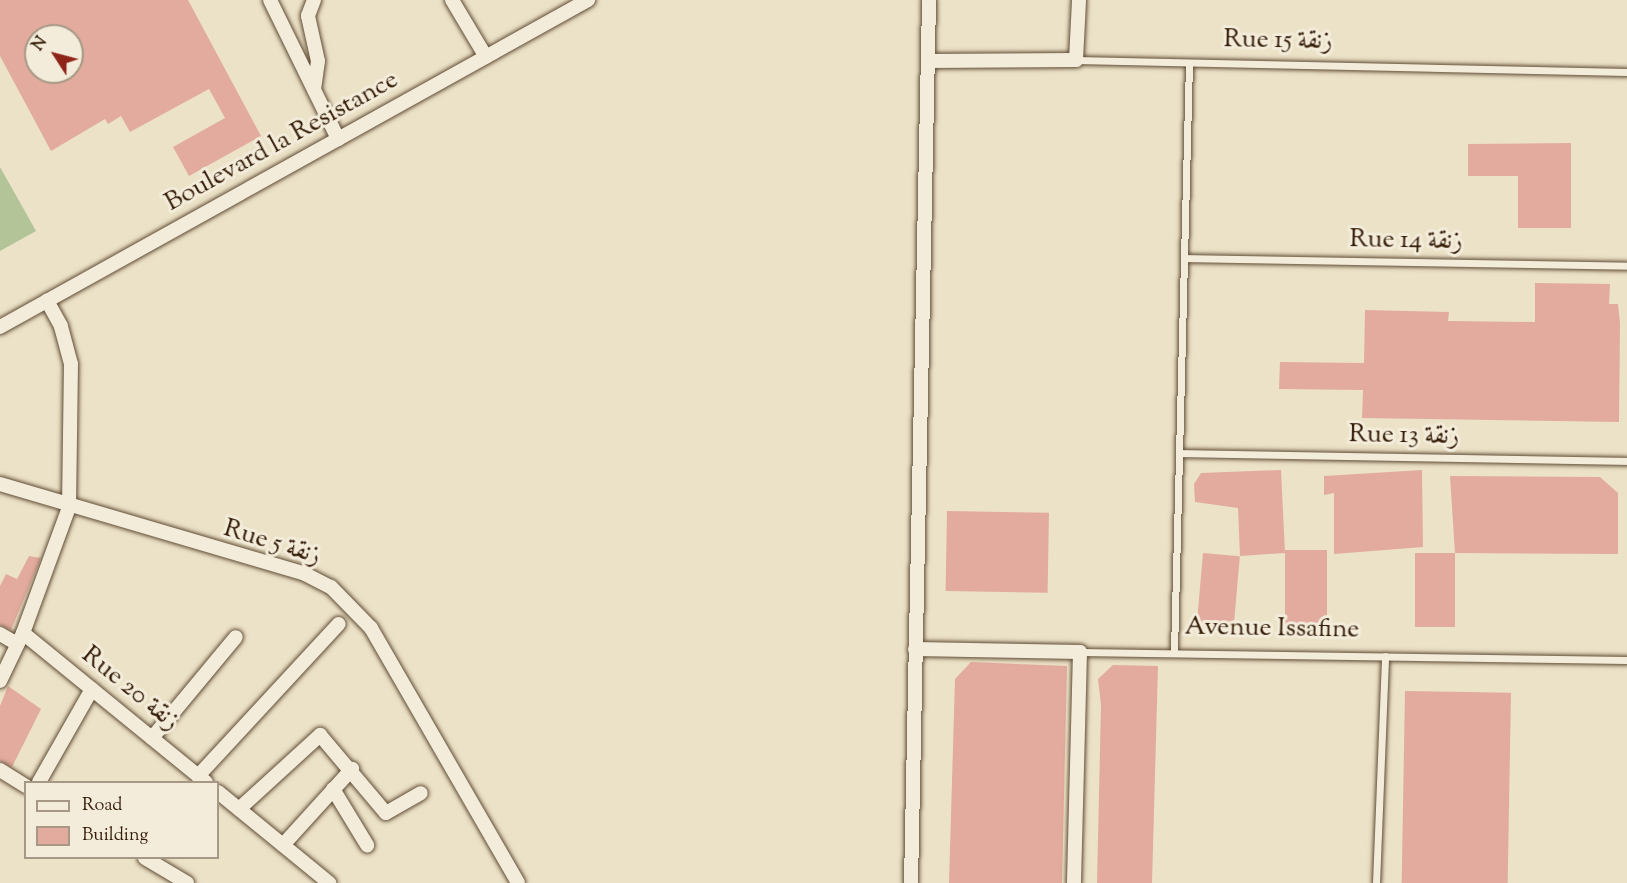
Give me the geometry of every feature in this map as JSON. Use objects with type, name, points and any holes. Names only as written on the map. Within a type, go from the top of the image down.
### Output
[{"type":"street","points":[[270,0],[338,139]]},
{"type":"street","points":[[314,0],[308,16],[318,61],[314,90]]},
{"type":"street","points":[[452,0],[486,57]]},
{"type":"street","points":[[911,883],[929,0]]},
{"type":"street","points":[[1076,60],[1079,0]]},
{"type":"street","name":"Boulevard la Resistance","points":[[0,327],[486,57],[582,1]]},
{"type":"street","name":"Rue 15 زنقة","points":[[928,62],[1076,60]]},
{"type":"street","points":[[1,677],[20,638],[69,507],[70,364],[61,326],[47,301]]},
{"type":"street","name":"Rue 5 زنقة","points":[[0,484],[69,507],[305,574],[350,602],[371,628],[518,883]]},
{"type":"street","points":[[202,779],[339,624]]},
{"type":"street","name":"Rue 20 زنقة","points":[[0,634],[20,638],[92,689],[202,779]]},
{"type":"street","points":[[152,738],[236,637]]},
{"type":"street","name":"Avenue Issafine","points":[[915,649],[1080,652]]},
{"type":"street","points":[[1074,883],[1080,652]]},
{"type":"street","points":[[40,781],[92,689]]},
{"type":"street","points":[[239,809],[315,737],[325,738],[387,814],[421,793]]},
{"type":"street","points":[[283,845],[352,769]]},
{"type":"street","points":[[0,770],[24,785]]},
{"type":"street","points":[[333,789],[367,844]]},
{"type":"street","points":[[219,793],[328,883]]},
{"type":"street","points":[[147,859],[187,883]]},
{"type":"lane","name":"Rue 15 زنقة","points":[[1076,60],[1627,72]]},
{"type":"lane","points":[[1174,651],[1189,64]]},
{"type":"lane","name":"Rue 14 زنقة","points":[[1184,258],[1627,266]]},
{"type":"lane","name":"Rue 13 زنقة","points":[[1179,453],[1627,461]]},
{"type":"lane","name":"Avenue Issafine","points":[[1080,652],[1174,651],[1627,660]]},
{"type":"lane","points":[[1376,883],[1385,656]]},
{"type":"green space","points":[[0,167],[36,231],[0,251]]},
{"type":"building","points":[[0,0],[188,0],[261,136],[189,176],[173,147],[225,118],[209,89],[130,132],[121,116],[108,124],[105,119],[51,151],[0,56]]},
{"type":"building","points":[[1571,143],[1571,228],[1518,228],[1518,176],[1468,176],[1468,144]]},
{"type":"building","points":[[1535,283],[1610,284],[1609,304],[1618,304],[1620,323],[1619,422],[1362,418],[1363,390],[1279,389],[1280,362],[1364,363],[1365,310],[1449,312],[1448,321],[1535,322]]},
{"type":"building","points":[[1281,470],[1285,553],[1240,556],[1238,508],[1195,502],[1194,484],[1201,473]]},
{"type":"building","points":[[1422,470],[1423,547],[1334,554],[1334,493],[1324,495],[1324,476]]},
{"type":"building","points":[[1450,476],[1600,477],[1618,493],[1618,554],[1455,553]]},
{"type":"building","points":[[947,511],[1049,513],[1048,593],[946,591]]},
{"type":"building","points":[[1285,550],[1327,550],[1327,629],[1285,629]]},
{"type":"building","points":[[1203,553],[1240,556],[1233,631],[1196,628]]},
{"type":"building","points":[[1415,553],[1455,553],[1455,627],[1415,627]]},
{"type":"building","points":[[29,556],[41,558],[11,630],[0,625],[0,586],[6,574],[17,579]]},
{"type":"building","points":[[971,662],[1067,666],[1062,883],[949,883],[955,679]]},
{"type":"building","points":[[1113,665],[1158,666],[1152,883],[1097,883],[1101,705],[1098,679]]},
{"type":"building","points":[[8,686],[41,709],[12,767],[0,761],[0,706]]},
{"type":"building","points":[[1405,691],[1511,693],[1508,883],[1402,883]]}]
